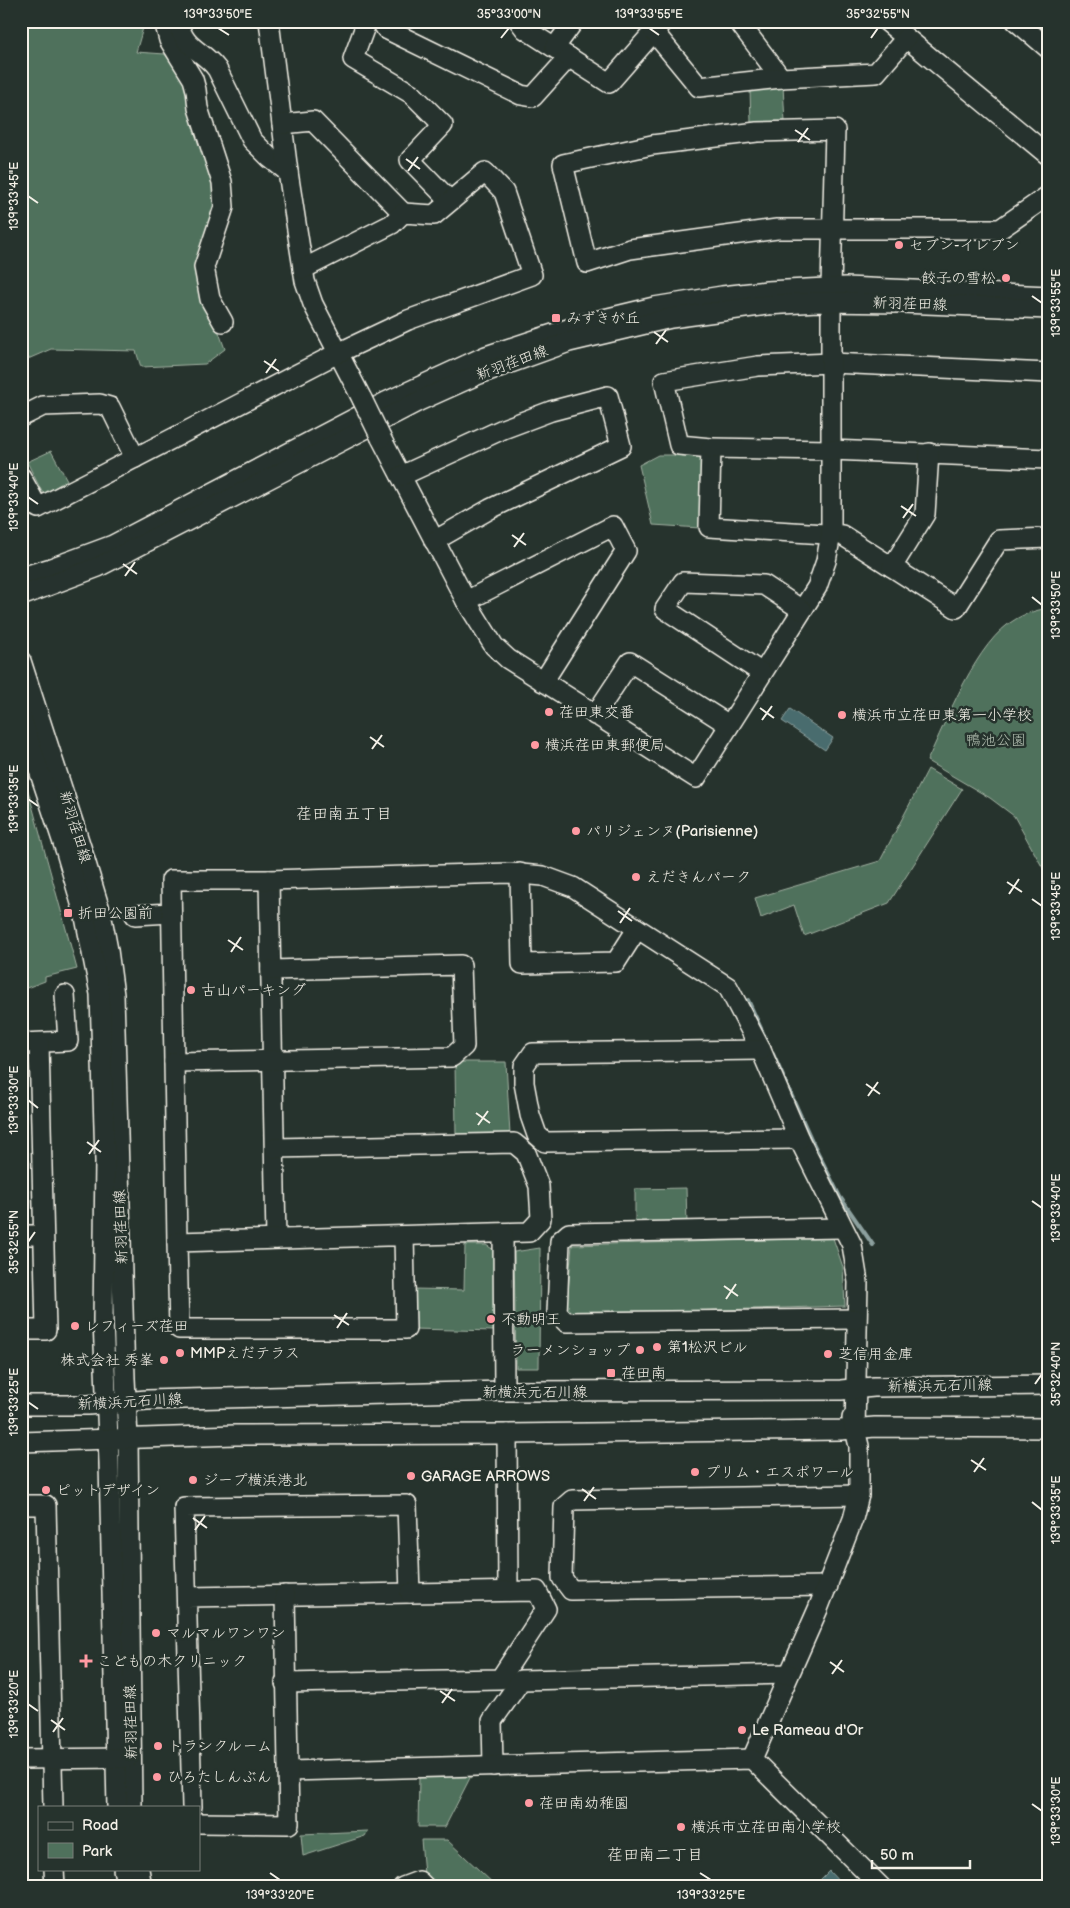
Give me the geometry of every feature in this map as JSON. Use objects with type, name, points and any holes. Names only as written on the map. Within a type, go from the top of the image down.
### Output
[{"type":"street","points":[[164,21],[169,40],[193,79],[198,108],[222,182],[224,207],[204,266],[210,299],[223,322]]},
{"type":"street","points":[[178,21],[184,40],[193,49],[212,62],[217,70],[252,140],[288,172]]},
{"type":"street","points":[[269,21],[288,172],[303,269],[313,304],[466,601],[494,646],[508,658],[696,778],[817,587],[826,561],[831,534],[831,295],[833,228],[835,130],[757,132],[652,145],[563,164],[588,263],[630,249],[777,229],[833,228],[1000,229],[1049,195]]},
{"type":"street","points":[[367,21],[354,59],[412,94],[443,125],[410,160],[450,201]]},
{"type":"street","points":[[381,21],[386,29],[443,58],[533,98],[562,52],[574,21]]},
{"type":"street","points":[[519,21],[525,29],[609,83],[659,26],[699,87],[781,78],[876,73],[906,38]]},
{"type":"street","points":[[738,21],[781,78]]},
{"type":"street","points":[[886,21],[1049,156]]},
{"type":"street","points":[[1016,21],[1049,49]]},
{"type":"street","points":[[21,477],[38,508],[338,353],[408,320],[532,275],[504,192],[485,172],[434,215],[403,213],[313,121],[282,124]]},
{"type":"street","points":[[303,269],[392,224],[403,213]]},
{"type":"street","name":"新羽荏田線","points":[[21,577],[113,545],[386,402],[486,356],[583,324],[654,307],[749,293],[1049,296]]},
{"type":"street","name":"新羽荏田線","points":[[21,596],[98,567],[419,401],[477,375],[560,345],[671,318],[831,295],[902,303],[1049,309]]},
{"type":"street","points":[[1049,372],[832,363],[758,366],[664,381],[679,445],[712,448],[928,453],[1049,459]]},
{"type":"street","points":[[401,476],[503,429],[551,411],[608,396],[621,446],[490,509],[434,541]]},
{"type":"street","points":[[21,417],[43,406],[100,404],[110,408],[135,458]]},
{"type":"street","points":[[712,448],[709,527],[842,535],[956,608],[1000,540],[1049,538]]},
{"type":"street","points":[[892,566],[925,514],[928,453]]},
{"type":"street","points":[[466,601],[613,526],[626,551],[543,682]]},
{"type":"street","points":[[762,673],[665,609],[683,582],[764,585],[802,610]]},
{"type":"street","name":"新羽荏田線","points":[[21,661],[81,847],[100,913],[108,950],[114,995],[128,1438],[124,1758],[116,1806]]},
{"type":"street","points":[[595,715],[630,662],[729,725]]},
{"type":"street","name":"新羽荏田線","points":[[21,716],[66,852],[85,917],[100,994],[105,1161],[103,1321],[107,1439],[124,1758],[132,1806]]},
{"type":"street","points":[[520,873],[522,964],[616,962],[637,929]]},
{"type":"street","points":[[404,1236],[406,1328],[179,1329],[171,880],[269,880],[520,873],[543,876],[573,887],[728,987],[761,1050],[799,1139],[852,1245],[858,1282],[855,1430]]},
{"type":"street","points":[[269,880],[276,1238]]},
{"type":"street","points":[[135,915],[171,913]]},
{"type":"street","points":[[174,1062],[452,1057],[464,1046],[461,965],[271,970]]},
{"type":"street","points":[[21,1330],[46,1330],[43,1235],[30,1043],[68,1041],[69,1004]]},
{"type":"street","points":[[761,1050],[533,1053],[524,1066],[524,1084],[530,1115],[537,1135],[545,1142],[799,1139]]},
{"type":"street","points":[[177,1242],[529,1232],[541,1219],[539,1186],[526,1152],[514,1143],[275,1148]]},
{"type":"street","points":[[842,1228],[569,1233],[560,1242],[557,1313],[566,1322],[856,1319]]},
{"type":"street","points":[[503,1233],[504,1391]]},
{"type":"street","points":[[21,1235],[43,1235]]},
{"type":"street","name":"新横浜元石川線","points":[[21,1405],[504,1391],[802,1391],[856,1390],[874,1387],[1049,1385]]},
{"type":"street","points":[[856,1390],[865,1415],[873,1418],[890,1417],[902,1428]]},
{"type":"street","points":[[752,1759],[828,1586],[853,1519],[858,1495],[859,1446],[850,1411],[844,1403],[834,1398],[816,1399],[802,1391]]},
{"type":"street","points":[[21,1442],[320,1434],[855,1430],[875,1427],[1049,1428]]},
{"type":"street","points":[[507,1434],[508,1591]]},
{"type":"street","points":[[828,1586],[571,1590],[562,1578],[564,1507],[572,1500],[858,1495]]},
{"type":"street","points":[[21,1505],[46,1505],[53,1806]]},
{"type":"street","points":[[192,1806],[184,1508],[407,1505],[410,1593]]},
{"type":"street","points":[[187,1597],[537,1591],[546,1608],[500,1679],[286,1682]]},
{"type":"street","points":[[200,1823],[289,1824],[285,1595]]},
{"type":"street","points":[[492,1766],[492,1721],[521,1680],[789,1674]]},
{"type":"street","points":[[21,1759],[124,1758]]},
{"type":"street","points":[[289,1771],[752,1759],[881,1887]]},
{"type":"street","points":[[54,1870],[55,1887]]},
{"type":"street","points":[[123,1870],[127,1887]]},
{"type":"street","points":[[139,1870],[142,1887]]},
{"type":"street","points":[[403,1887],[419,1881],[425,1887]]},
{"type":"green space","points":[[21,21],[145,21],[136,52],[165,54],[184,82],[221,207],[201,268],[216,324],[225,349],[205,364],[141,367],[136,351],[51,349],[21,362]]},
{"type":"green space","points":[[1026,21],[1049,21],[1049,41]]},
{"type":"green space","points":[[783,86],[785,122],[751,123],[750,89]]},
{"type":"green space","points":[[51,451],[67,480],[46,493],[42,492],[27,462]]},
{"type":"green space","points":[[658,455],[698,455],[703,459],[700,528],[653,525],[639,465]]},
{"type":"green space","name":"鴨池公園","points":[[1049,608],[1049,879],[1014,816],[990,798],[927,761],[964,683],[988,645],[1016,619],[1032,612]]},
{"type":"green space","points":[[21,765],[77,969],[45,977],[45,981],[21,990]]},
{"type":"green space","points":[[928,769],[962,789],[889,903],[804,936],[794,905],[761,918],[755,898],[880,861]]},
{"type":"green space","points":[[455,1062],[506,1062],[510,1135],[456,1136]]},
{"type":"green space","points":[[686,1188],[687,1224],[635,1225],[635,1189]]},
{"type":"green space","points":[[833,1238],[843,1267],[845,1306],[566,1315],[572,1245]]},
{"type":"green space","points":[[465,1245],[486,1245],[494,1250],[496,1331],[413,1329],[413,1289],[464,1290]]},
{"type":"green space","points":[[540,1248],[539,1368],[516,1368],[514,1252]]},
{"type":"green space","points":[[472,1774],[445,1827],[418,1827],[419,1777]]},
{"type":"green space","points":[[368,1831],[365,1836],[303,1856],[301,1834]]},
{"type":"green space","points":[[421,1840],[447,1840],[497,1887],[438,1887],[424,1874]]},
{"type":"water","points":[[790,709],[833,738],[825,750],[782,721]]},
{"type":"water","points":[[829,1871],[844,1887],[827,1887],[820,1880]]},
{"type":"waterway","points":[[1037,21],[1049,36]]},
{"type":"waterway","points":[[748,1000],[769,1046]]},
{"type":"waterway","points":[[773,1054],[812,1141],[840,1197],[873,1245]]},
{"type":"place","name":"セブン-イレブン","points":[[899,245]]},
{"type":"place","name":"餃子の雪松","points":[[1006,278]]},
{"type":"place","name":"みずきが丘","points":[[556,318]]},
{"type":"place","name":"荏田東交番","points":[[549,712]]},
{"type":"place","name":"横浜市立荏田東第一小学校","points":[[842,715]]},
{"type":"place","name":"横浜荏田東郵便局","points":[[535,745]]},
{"type":"place","name":"パリジェンヌ(Parisienne)","points":[[576,831]]},
{"type":"place","name":"えだきんパーク","points":[[636,877]]},
{"type":"place","name":"折田公園前","points":[[68,913]]},
{"type":"place","name":"古山パーキング","points":[[191,990]]},
{"type":"place","name":"不動明王","points":[[491,1319]]},
{"type":"place","name":"レフィーズ荏田","points":[[75,1326]]},
{"type":"place","name":"第1松沢ビル","points":[[657,1347]]},
{"type":"place","name":"ラーメンショップ","points":[[640,1350]]},
{"type":"place","name":"MMPえだテラス","points":[[180,1353]]},
{"type":"place","name":"芝信用金庫","points":[[828,1354]]},
{"type":"place","name":"株式会社 秀峯","points":[[164,1360]]},
{"type":"place","name":"荏田南","points":[[611,1373]]},
{"type":"place","name":"プリム・エスポワール","points":[[695,1472]]},
{"type":"place","name":"GARAGE ARROWS","points":[[411,1476]]},
{"type":"place","name":"ジープ横浜港北","points":[[193,1480]]},
{"type":"place","name":"ピットデザイン","points":[[46,1490]]},
{"type":"place","name":"マルマルワンワン","points":[[156,1633]]},
{"type":"place","name":"こどもの木クリニック","points":[[86,1661]]},
{"type":"place","name":"Le Rameau d'Or","points":[[742,1730]]},
{"type":"place","name":"トランクルーム","points":[[158,1746]]},
{"type":"place","name":"ひろたしんぶん","points":[[157,1777]]},
{"type":"place","name":"荏田南幼稚園","points":[[529,1803]]},
{"type":"place","name":"横浜市立荏田南小学校","points":[[681,1827]]},
{"type":"district","name":"荏田南五丁目","points":[[344,814]]},
{"type":"district","name":"荏田南二丁目","points":[[655,1855]]}]
